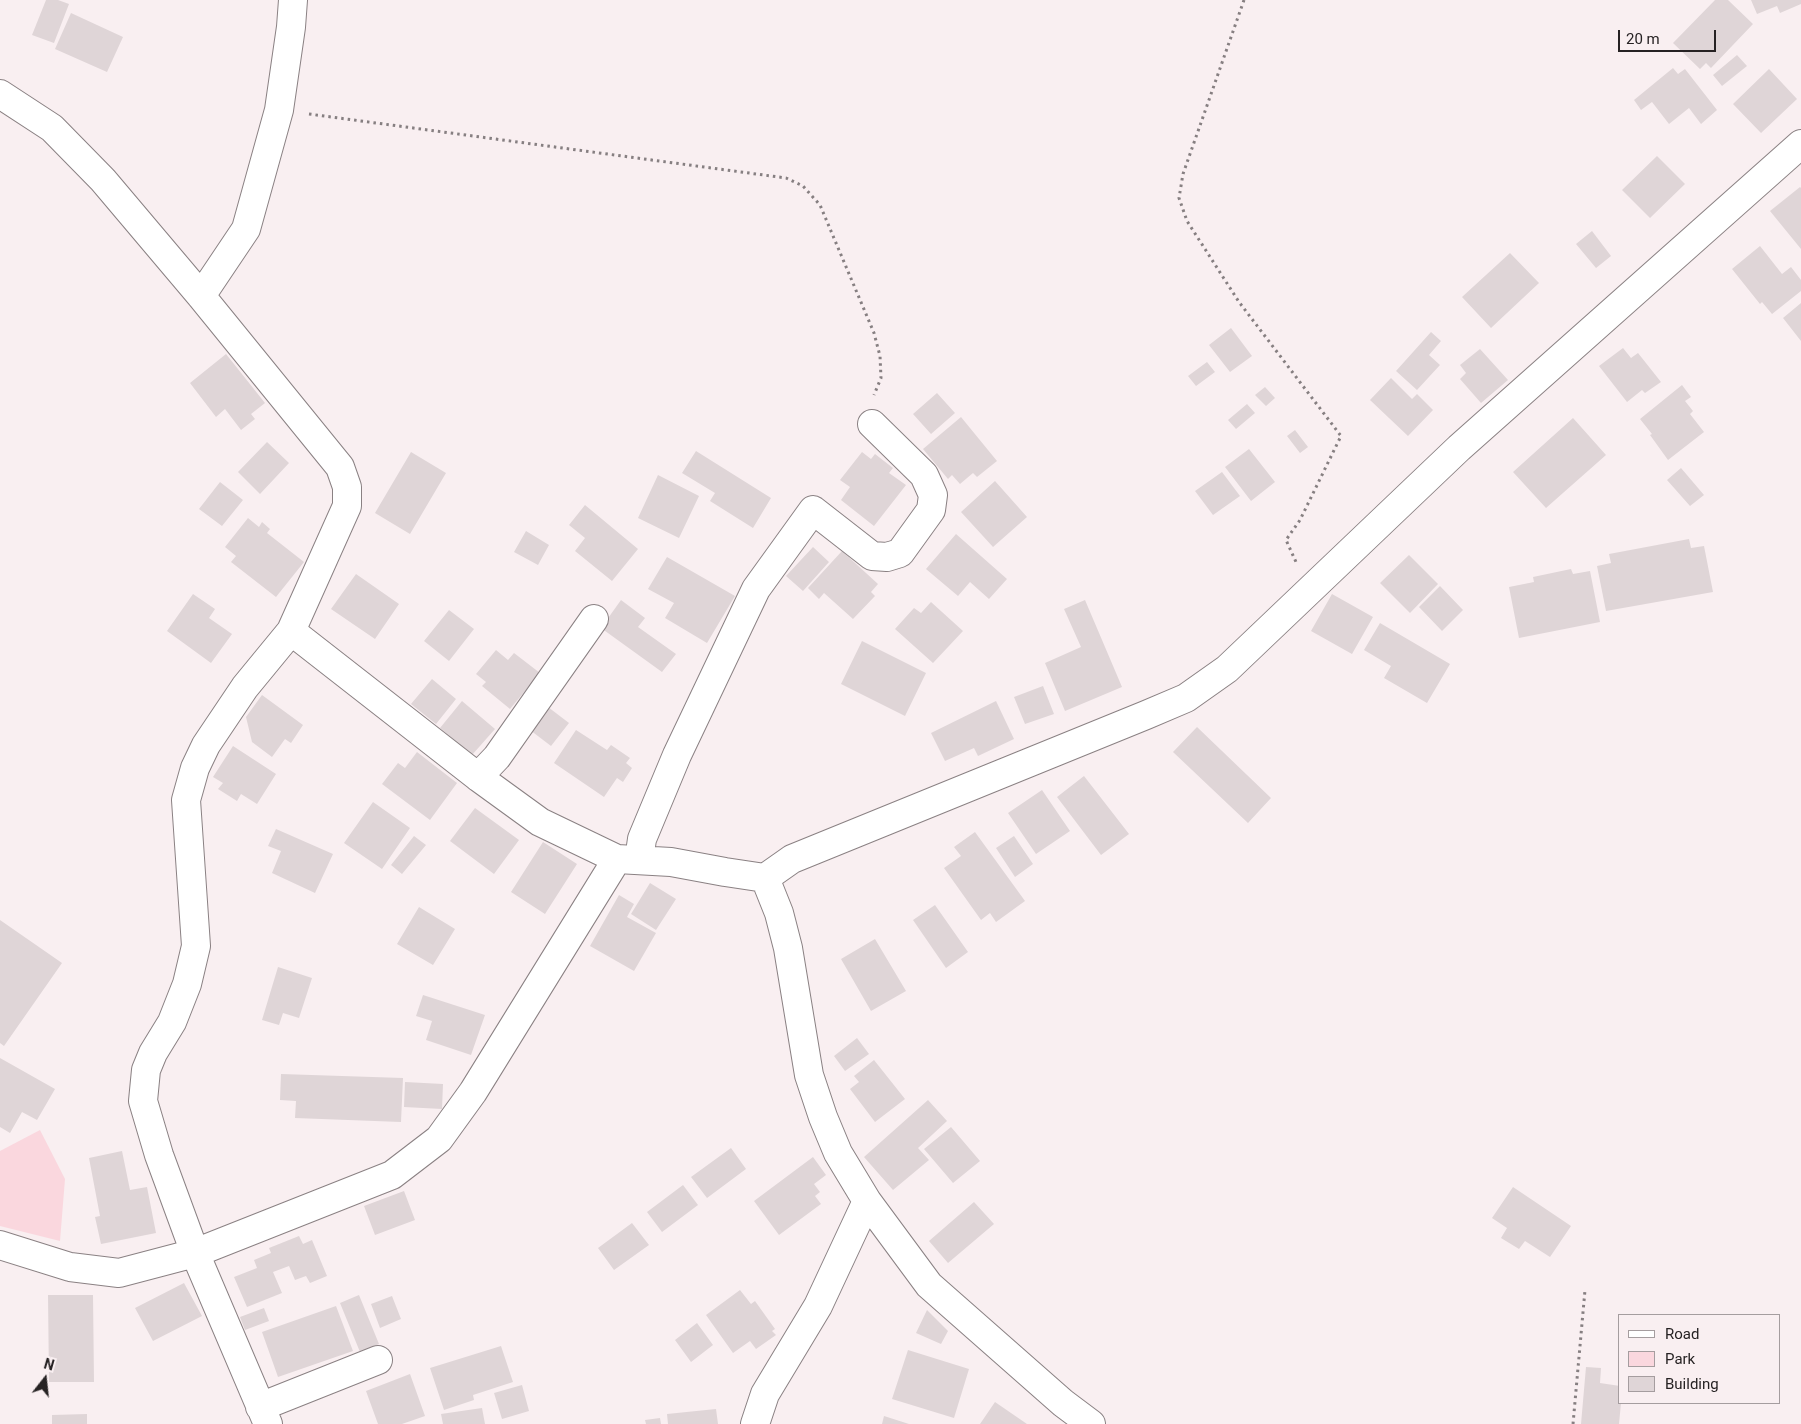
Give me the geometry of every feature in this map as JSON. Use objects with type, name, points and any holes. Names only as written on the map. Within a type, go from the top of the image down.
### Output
[{"type":"street","points":[[201,296],[246,229],[279,110],[293,0]]},
{"type":"street","points":[[0,94],[52,128],[103,180],[201,296],[340,467],[347,487],[347,506],[291,631],[245,687],[206,745],[195,768],[186,800],[196,946],[186,984],[172,1022],[153,1053],[146,1070],[143,1101],[159,1155],[195,1253],[264,1415],[378,1360]]},
{"type":"street","points":[[291,631],[478,777],[540,822],[628,860],[671,862],[765,878],[792,859],[1186,698],[1227,669],[1459,448],[1801,144]]},
{"type":"street","points":[[0,1245],[70,1267],[119,1273],[195,1253],[392,1175],[439,1140],[642,839],[677,755],[756,589],[813,510],[872,556],[887,557],[900,553],[931,510],[933,496],[924,475],[872,424]]},
{"type":"street","points":[[478,777],[497,757],[594,618]]},
{"type":"street","points":[[765,878],[779,913],[788,948],[809,1075],[822,1117],[838,1153],[867,1201],[929,1285],[1063,1403],[1091,1424]]},
{"type":"street","points":[[756,1424],[765,1394],[818,1306],[867,1201]]},
{"type":"path","points":[[1244,0],[1184,174],[1179,198],[1187,221],[1239,302],[1341,436],[1300,520],[1286,540],[1308,591]]},
{"type":"path","points":[[279,110],[786,178],[803,186],[820,205],[874,332],[880,356],[881,378],[872,401],[872,424]]},
{"type":"path","points":[[1573,1424],[1585,1290]]},
{"type":"green space","points":[[40,1130],[65,1179],[60,1241],[0,1226],[0,1151]]},
{"type":"building","points":[[46,0],[58,0],[69,4],[54,43],[32,35]]},
{"type":"building","points":[[1715,0],[1728,0],[1753,24],[1711,68],[1706,63],[1700,69],[1673,43]]},
{"type":"building","points":[[1751,0],[1801,0],[1801,4],[1780,13],[1777,6],[1757,14]]},
{"type":"building","points":[[71,13],[123,37],[107,72],[55,49]]},
{"type":"building","points":[[1737,55],[1747,66],[1722,86],[1713,75]]},
{"type":"building","points":[[1673,68],[1678,74],[1685,69],[1717,110],[1701,124],[1689,108],[1669,124],[1652,102],[1641,110],[1634,100]]},
{"type":"building","points":[[1769,69],[1797,99],[1761,133],[1733,104]]},
{"type":"building","points":[[1657,156],[1685,184],[1650,218],[1622,190]]},
{"type":"building","points":[[1801,188],[1801,249],[1770,211]]},
{"type":"building","points":[[1592,231],[1611,256],[1596,268],[1576,244]]},
{"type":"building","points":[[1760,246],[1782,274],[1791,267],[1801,280],[1801,291],[1772,314],[1762,302],[1760,304],[1732,269]]},
{"type":"building","points":[[1510,253],[1539,283],[1491,328],[1462,297]]},
{"type":"building","points":[[1801,303],[1801,341],[1783,318]]},
{"type":"building","points":[[1231,328],[1252,356],[1230,372],[1209,345]]},
{"type":"building","points":[[1431,332],[1441,341],[1429,355],[1440,365],[1417,390],[1396,371]]},
{"type":"building","points":[[1623,348],[1631,358],[1638,353],[1661,382],[1645,393],[1642,390],[1627,402],[1599,366]]},
{"type":"building","points":[[1480,349],[1508,380],[1481,403],[1460,379],[1466,373],[1460,365]]},
{"type":"building","points":[[226,354],[265,403],[251,414],[255,419],[241,430],[225,409],[216,417],[190,383]]},
{"type":"building","points":[[1207,362],[1215,372],[1196,386],[1188,376]]},
{"type":"building","points":[[1391,378],[1412,399],[1417,394],[1433,410],[1408,436],[1370,400]]},
{"type":"building","points":[[1682,385],[1691,397],[1685,401],[1693,411],[1690,414],[1704,432],[1668,460],[1640,419]]},
{"type":"building","points":[[1265,387],[1275,398],[1266,406],[1255,395]]},
{"type":"building","points":[[937,393],[955,413],[931,434],[913,414]]},
{"type":"building","points":[[1247,404],[1255,413],[1236,429],[1228,420]]},
{"type":"building","points":[[961,417],[997,461],[977,477],[973,473],[960,484],[952,475],[948,479],[923,449]]},
{"type":"building","points":[[1573,418],[1606,455],[1546,508],[1513,472]]},
{"type":"building","points":[[1295,430],[1308,447],[1300,453],[1287,436]]},
{"type":"building","points":[[267,442],[289,463],[260,494],[238,472]]},
{"type":"building","points":[[1249,449],[1275,482],[1251,501],[1225,467]]},
{"type":"building","points":[[696,451],[771,498],[753,528],[710,501],[715,493],[682,473]]},
{"type":"building","points":[[411,452],[446,473],[410,534],[375,513]]},
{"type":"building","points":[[862,452],[871,459],[875,454],[893,468],[889,473],[906,485],[874,526],[841,500],[850,487],[840,480]]},
{"type":"building","points":[[1681,468],[1704,495],[1690,506],[1667,480]]},
{"type":"building","points":[[1222,472],[1240,496],[1213,515],[1195,491]]},
{"type":"building","points":[[658,475],[699,496],[679,538],[638,518]]},
{"type":"building","points":[[995,481],[1027,517],[993,547],[961,512]]},
{"type":"building","points":[[220,482],[243,500],[222,526],[199,509]]},
{"type":"building","points":[[585,505],[638,549],[612,581],[575,551],[585,538],[569,525]]},
{"type":"building","points":[[248,518],[259,527],[262,522],[270,529],[267,533],[304,562],[276,597],[231,562],[236,556],[225,547]]},
{"type":"building","points":[[526,531],[549,545],[538,565],[514,552]]},
{"type":"building","points":[[956,534],[1007,579],[989,599],[970,582],[958,596],[926,569]]},
{"type":"building","points":[[1689,539],[1691,548],[1704,546],[1713,592],[1606,611],[1597,566],[1611,563],[1609,554]]},
{"type":"building","points":[[813,547],[829,562],[803,591],[786,576]]},
{"type":"building","points":[[842,551],[878,584],[871,592],[875,596],[853,619],[824,593],[819,599],[808,588]]},
{"type":"building","points":[[1409,555],[1438,584],[1410,613],[1380,583]]},
{"type":"building","points":[[667,557],[735,596],[707,643],[665,618],[674,603],[648,589]]},
{"type":"building","points":[[1571,569],[1573,574],[1590,571],[1600,622],[1519,638],[1509,587],[1534,582],[1533,577]]},
{"type":"building","points":[[356,574],[399,604],[375,639],[331,609]]},
{"type":"building","points":[[1440,586],[1463,610],[1442,631],[1419,607]]},
{"type":"building","points":[[193,594],[215,609],[209,618],[232,634],[211,663],[167,631]]},
{"type":"building","points":[[1332,594],[1373,617],[1352,654],[1311,631]]},
{"type":"building","points":[[621,600],[645,618],[638,627],[676,654],[662,672],[601,628]]},
{"type":"building","points":[[1085,600],[1122,687],[1065,711],[1045,663],[1081,647],[1064,609]]},
{"type":"building","points":[[931,602],[963,631],[933,663],[895,629],[914,608],[921,613]]},
{"type":"building","points":[[449,610],[474,629],[449,661],[424,641]]},
{"type":"building","points":[[1380,623],[1450,664],[1427,703],[1384,678],[1391,666],[1364,650]]},
{"type":"building","points":[[862,641],[926,673],[905,716],[841,684]]},
{"type":"building","points":[[496,650],[508,660],[514,653],[540,673],[510,709],[482,686],[486,682],[476,674]]},
{"type":"building","points":[[432,679],[456,699],[436,724],[411,704]]},
{"type":"building","points":[[1043,686],[1054,714],[1025,724],[1014,697]]},
{"type":"building","points":[[262,695],[303,725],[291,743],[285,739],[272,757],[252,742],[246,717]]},
{"type":"building","points":[[462,701],[495,729],[472,755],[440,728]]},
{"type":"building","points":[[996,701],[1014,739],[978,756],[974,748],[945,761],[931,733]]},
{"type":"building","points":[[548,707],[569,723],[551,746],[530,730]]},
{"type":"building","points":[[1197,727],[1271,798],[1248,823],[1173,752]]},
{"type":"building","points":[[576,730],[607,750],[611,745],[630,758],[626,763],[632,768],[623,782],[617,778],[604,797],[554,763]]},
{"type":"building","points":[[233,746],[276,774],[257,804],[241,794],[237,801],[218,789],[223,783],[213,777]]},
{"type":"building","points":[[417,752],[457,783],[430,820],[382,784],[398,763],[405,768]]},
{"type":"building","points":[[1084,776],[1129,834],[1101,855],[1057,797]]},
{"type":"building","points":[[1042,790],[1070,831],[1036,854],[1008,813]]},
{"type":"building","points":[[373,802],[410,828],[382,869],[344,843]]},
{"type":"building","points":[[475,808],[519,840],[494,874],[450,841]]},
{"type":"building","points":[[276,829],[333,854],[315,893],[272,873],[281,851],[268,846]]},
{"type":"building","points":[[975,832],[1025,901],[996,922],[990,913],[981,920],[944,868],[961,856],[954,847]]},
{"type":"building","points":[[414,836],[426,845],[402,874],[391,865]]},
{"type":"building","points":[[1014,836],[1033,864],[1015,877],[996,848]]},
{"type":"building","points":[[543,842],[577,864],[545,914],[511,892]]},
{"type":"building","points":[[650,883],[676,899],[656,930],[631,914]]},
{"type":"building","points":[[619,895],[634,904],[627,917],[656,933],[634,971],[590,946]]},
{"type":"building","points":[[935,905],[968,952],[946,968],[913,920]]},
{"type":"building","points":[[419,907],[455,929],[433,965],[397,944]]},
{"type":"building","points":[[0,920],[62,963],[4,1046],[0,1043]]},
{"type":"building","points":[[875,939],[906,991],[871,1011],[841,959]]},
{"type":"building","points":[[278,967],[312,978],[299,1018],[283,1013],[279,1025],[262,1020]]},
{"type":"building","points":[[423,995],[485,1015],[471,1055],[426,1040],[432,1021],[416,1016]]},
{"type":"building","points":[[857,1038],[869,1054],[845,1071],[834,1056]]},
{"type":"building","points":[[0,1058],[55,1089],[37,1120],[22,1112],[10,1133],[0,1127]]},
{"type":"building","points":[[874,1060],[905,1099],[875,1122],[850,1089],[859,1082],[854,1076]]},
{"type":"building","points":[[281,1074],[403,1078],[401,1122],[295,1118],[296,1101],[280,1100]]},
{"type":"building","points":[[405,1082],[443,1084],[442,1109],[404,1107]]},
{"type":"building","points":[[928,1100],[947,1121],[918,1148],[929,1160],[893,1190],[864,1157]]},
{"type":"building","points":[[951,1127],[980,1161],[953,1183],[924,1149]]},
{"type":"building","points":[[731,1148],[746,1169],[707,1198],[691,1177]]},
{"type":"building","points":[[122,1151],[130,1190],[147,1187],[156,1233],[101,1244],[95,1217],[100,1216],[89,1158]]},
{"type":"building","points":[[813,1157],[826,1175],[814,1184],[820,1192],[815,1196],[821,1204],[779,1235],[754,1201]]},
{"type":"building","points":[[683,1185],[698,1205],[662,1232],[647,1212]]},
{"type":"building","points":[[1513,1187],[1571,1226],[1550,1257],[1525,1241],[1519,1249],[1501,1238],[1507,1228],[1492,1218]]},
{"type":"building","points":[[404,1191],[415,1220],[375,1235],[364,1206]]},
{"type":"building","points":[[974,1202],[994,1224],[948,1263],[929,1241]]},
{"type":"building","points":[[632,1223],[649,1245],[614,1270],[598,1248]]},
{"type":"building","points":[[299,1236],[303,1244],[312,1240],[327,1276],[310,1283],[306,1276],[295,1280],[289,1266],[273,1272],[282,1293],[247,1307],[234,1277],[257,1268],[254,1260],[271,1253],[269,1248]]},
{"type":"building","points":[[184,1283],[202,1316],[153,1341],[135,1308]]},
{"type":"building","points":[[740,1290],[751,1304],[755,1301],[775,1329],[772,1331],[776,1335],[756,1349],[750,1341],[733,1353],[706,1315]]},
{"type":"building","points":[[48,1295],[93,1295],[94,1382],[49,1382]]},
{"type":"building","points":[[359,1295],[379,1344],[360,1352],[340,1303]]},
{"type":"building","points":[[392,1296],[401,1319],[380,1328],[371,1304]]},
{"type":"building","points":[[336,1306],[353,1351],[278,1377],[262,1332]]},
{"type":"building","points":[[264,1308],[269,1321],[245,1330],[240,1317]]},
{"type":"building","points":[[927,1310],[948,1331],[941,1344],[916,1333]]},
{"type":"building","points":[[697,1323],[713,1345],[691,1362],[675,1340]]},
{"type":"building","points":[[501,1346],[513,1382],[473,1395],[474,1400],[444,1410],[430,1368]]},
{"type":"building","points":[[908,1350],[969,1369],[954,1418],[892,1399]]},
{"type":"building","points":[[1586,1367],[1601,1368],[1600,1383],[1618,1386],[1618,1404],[1621,1404],[1619,1424],[1581,1424]]},
{"type":"building","points":[[410,1374],[425,1416],[402,1424],[378,1424],[366,1391]]},
{"type":"building","points":[[522,1385],[529,1411],[502,1419],[494,1393]]},
{"type":"building","points":[[995,1402],[1027,1424],[980,1424]]},
{"type":"building","points":[[482,1408],[485,1424],[443,1424],[441,1414]]},
{"type":"building","points":[[716,1409],[718,1424],[668,1424],[667,1414]]},
{"type":"building","points":[[87,1414],[87,1424],[52,1424],[52,1415]]},
{"type":"building","points":[[884,1416],[909,1424],[882,1424]]},
{"type":"building","points":[[660,1418],[661,1424],[646,1424],[645,1420]]}]
